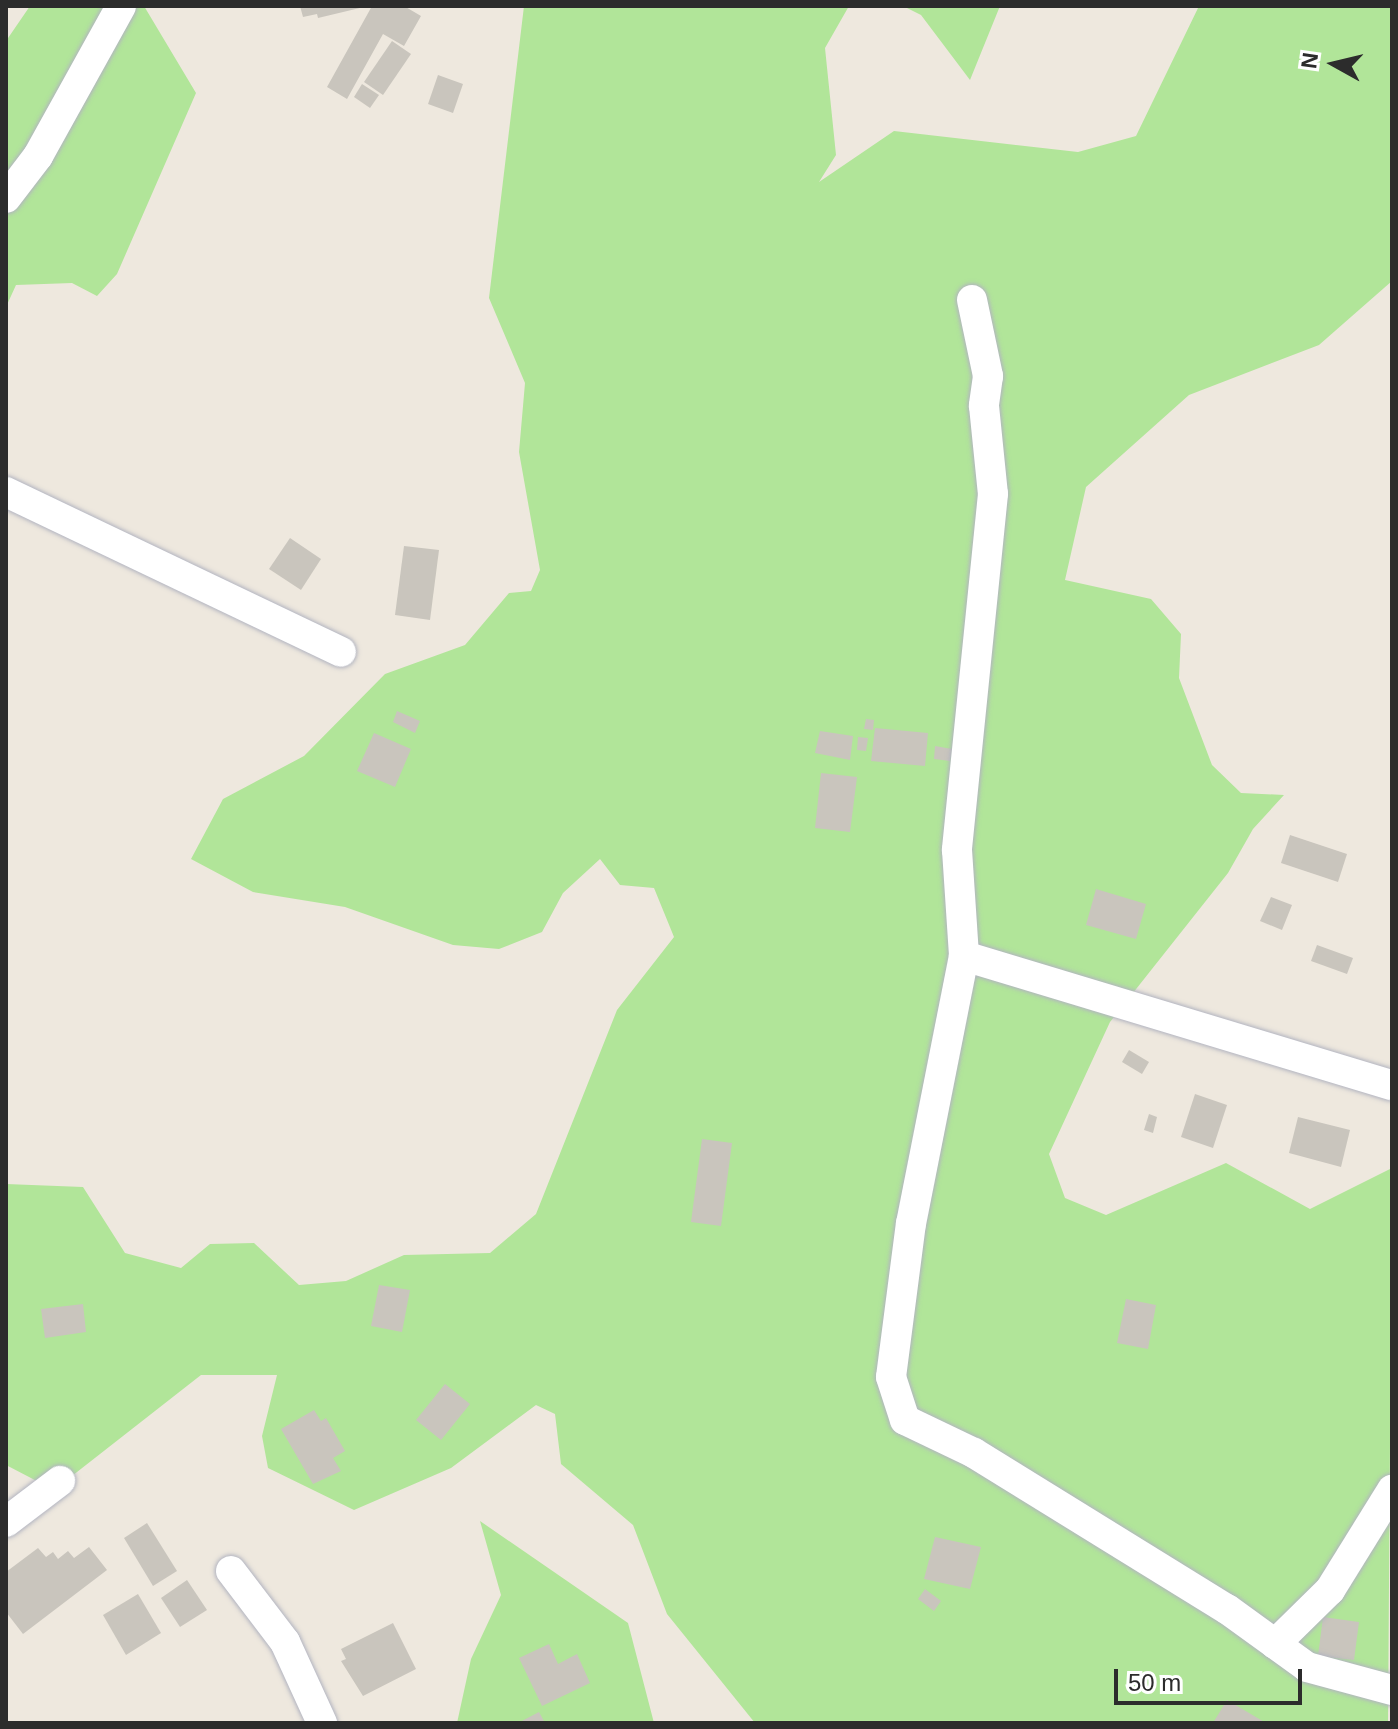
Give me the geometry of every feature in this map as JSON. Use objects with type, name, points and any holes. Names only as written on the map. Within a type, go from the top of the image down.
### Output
[{"type":"street","points":[[6,198],[38,156],[121,6]]},
{"type":"street","points":[[972,300],[988,376],[984,406],[993,494],[957,850],[964,956],[911,1223],[891,1377],[905,1420],[974,1453],[1307,1667],[1392,1690]]},
{"type":"street","points":[[6,492],[341,652]]},
{"type":"street","points":[[964,956],[1392,1085]]},
{"type":"street","points":[[6,1522],[60,1481]]},
{"type":"street","points":[[1275,1644],[1330,1590],[1392,1490]]},
{"type":"street","points":[[231,1571],[285,1642],[322,1723]]},
{"type":"green space","points":[[30,6],[144,6],[196,93],[117,274],[97,296],[72,283],[16,285],[6,307],[6,41]]},
{"type":"green space","points":[[524,6],[849,6],[825,48],[836,155],[819,182],[894,131],[1078,152],[1136,136],[1199,6],[1392,6],[1392,281],[1319,345],[1189,395],[1086,487],[1065,580],[1151,599],[1181,634],[1179,678],[1212,765],[1241,793],[1284,795],[1253,829],[1228,873],[1110,1022],[1049,1154],[1065,1198],[1106,1215],[1226,1163],[1310,1209],[1392,1168],[1388,1723],[755,1723],[667,1614],[633,1525],[561,1464],[555,1414],[536,1405],[451,1468],[354,1510],[268,1468],[262,1436],[277,1375],[201,1375],[54,1490],[6,1465],[6,1184],[83,1187],[125,1253],[181,1268],[210,1244],[254,1243],[299,1285],[346,1281],[404,1255],[490,1253],[536,1214],[617,1010],[674,937],[654,888],[620,885],[600,859],[563,893],[542,932],[499,949],[453,945],[345,907],[253,892],[191,859],[223,799],[304,756],[385,674],[465,645],[509,593],[531,591],[540,570],[519,452],[525,383],[489,298]]},
{"type":"green space","points":[[903,6],[1000,6],[970,80],[921,15]]},
{"type":"green space","points":[[480,1521],[628,1623],[654,1723],[457,1723],[471,1659],[501,1595]]},
{"type":"building","points":[[300,6],[364,7],[318,18],[317,14],[303,17]]},
{"type":"building","points":[[372,6],[404,6],[421,16],[404,46],[383,34],[347,99],[327,87]]},
{"type":"building","points":[[392,41],[411,54],[383,95],[364,82]]},
{"type":"building","points":[[438,75],[463,84],[453,113],[428,104]]},
{"type":"building","points":[[362,84],[379,95],[370,108],[354,97]]},
{"type":"building","points":[[290,538],[321,559],[301,590],[269,569]]},
{"type":"building","points":[[404,546],[439,550],[430,620],[395,615]]},
{"type":"building","points":[[397,711],[420,721],[415,733],[393,722]]},
{"type":"building","points":[[866,719],[874,720],[873,730],[864,729]]},
{"type":"building","points":[[875,728],[928,733],[925,766],[871,761]]},
{"type":"building","points":[[820,731],[853,736],[850,760],[815,753]]},
{"type":"building","points":[[374,733],[411,749],[395,787],[357,771]]},
{"type":"building","points":[[858,737],[868,738],[866,751],[857,750]]},
{"type":"building","points":[[935,746],[952,749],[950,761],[934,759]]},
{"type":"building","points":[[821,773],[857,777],[850,832],[815,828]]},
{"type":"building","points":[[1290,835],[1347,854],[1338,882],[1281,863]]},
{"type":"building","points":[[1096,889],[1146,904],[1136,939],[1086,925]]},
{"type":"building","points":[[1271,897],[1292,905],[1282,930],[1260,921]]},
{"type":"building","points":[[1317,945],[1353,958],[1347,974],[1311,961]]},
{"type":"building","points":[[1129,1050],[1149,1062],[1142,1074],[1122,1062]]},
{"type":"building","points":[[1195,1094],[1227,1105],[1213,1148],[1181,1137]]},
{"type":"building","points":[[1149,1114],[1157,1117],[1153,1133],[1144,1130]]},
{"type":"building","points":[[1298,1117],[1350,1130],[1341,1167],[1289,1153]]},
{"type":"building","points":[[702,1139],[732,1143],[721,1226],[691,1222]]},
{"type":"building","points":[[379,1285],[410,1290],[402,1332],[371,1326]]},
{"type":"building","points":[[1126,1299],[1156,1305],[1148,1349],[1117,1343]]},
{"type":"building","points":[[83,1304],[86,1332],[45,1338],[41,1309]]},
{"type":"building","points":[[445,1384],[470,1404],[441,1440],[416,1420]]},
{"type":"building","points":[[314,1410],[321,1421],[326,1418],[345,1451],[333,1458],[341,1471],[313,1484],[281,1429]]},
{"type":"building","points":[[147,1523],[177,1571],[153,1586],[124,1538]]},
{"type":"building","points":[[935,1537],[981,1547],[970,1589],[924,1579]]},
{"type":"building","points":[[89,1547],[107,1570],[23,1634],[6,1612],[6,1572],[38,1548],[46,1557],[53,1552],[58,1559],[68,1551],[74,1558]]},
{"type":"building","points":[[187,1580],[207,1610],[180,1627],[161,1598]]},
{"type":"building","points":[[925,1589],[941,1601],[934,1611],[918,1599]]},
{"type":"building","points":[[138,1594],[161,1633],[126,1655],[103,1615]]},
{"type":"building","points":[[1323,1617],[1359,1622],[1354,1660],[1318,1656]]},
{"type":"building","points":[[393,1623],[416,1669],[363,1696],[341,1661],[346,1659],[341,1649]]},
{"type":"building","points":[[549,1644],[558,1664],[577,1654],[590,1683],[542,1706],[519,1658]]},
{"type":"building","points":[[1227,1700],[1266,1723],[1213,1723]]},
{"type":"building","points":[[539,1712],[545,1723],[518,1723]]}]
